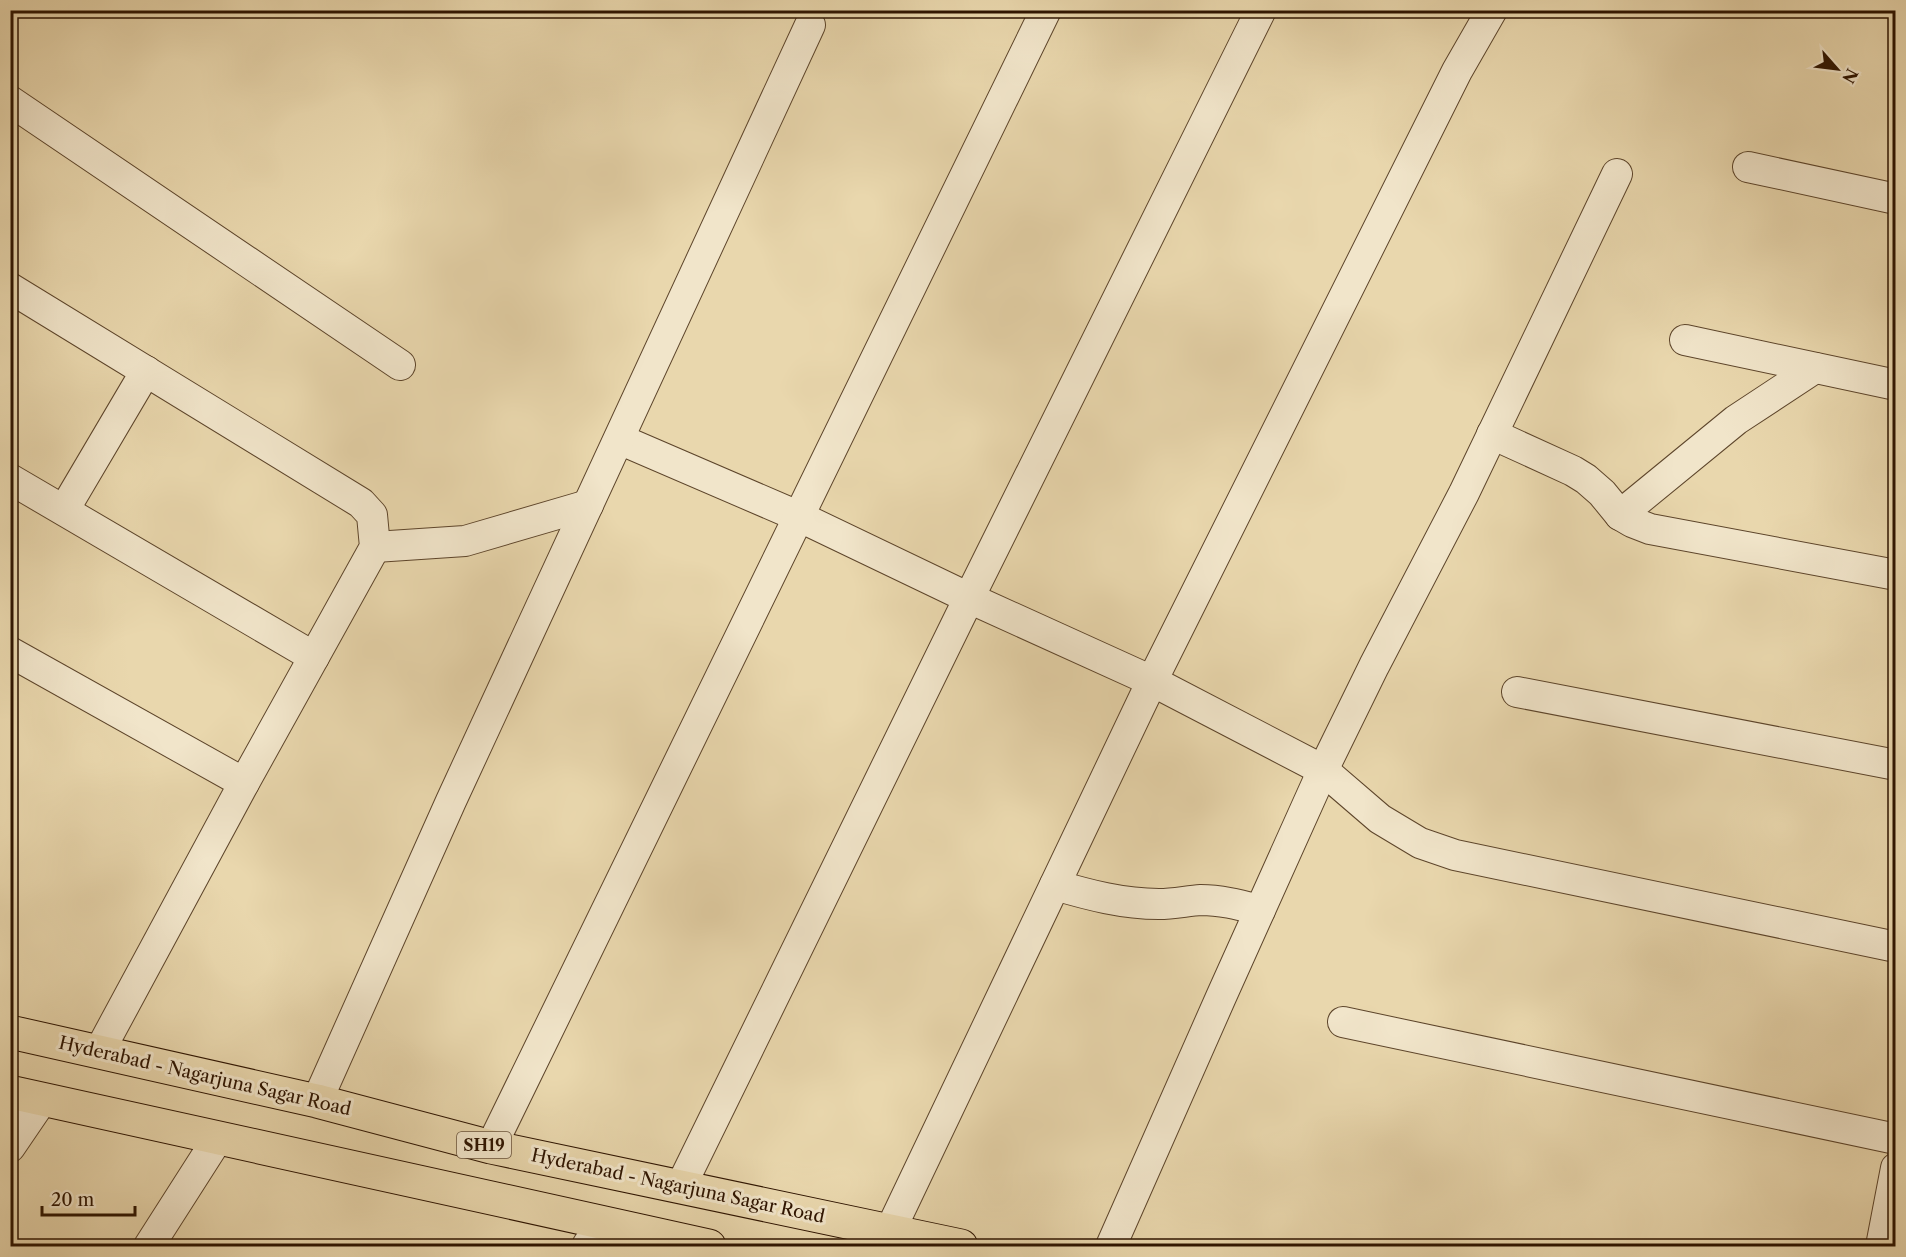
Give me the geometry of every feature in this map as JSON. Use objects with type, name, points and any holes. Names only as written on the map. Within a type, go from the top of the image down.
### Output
[{"type":"main road","name":"Hyderabad - Nagarjuna Sagar Road","points":[[10,1032],[317,1101],[491,1146],[961,1246]]},
{"type":"main road","points":[[10,1092],[218,1138],[594,1234],[709,1246]]},
{"type":"street","points":[[491,1146],[1046,10]]},
{"type":"street","points":[[681,1186],[969,597],[1261,10]]},
{"type":"street","points":[[890,1230],[1152,681],[1457,71],[1492,10]]},
{"type":"street","points":[[317,1101],[451,801],[810,25]]},
{"type":"street","points":[[10,101],[400,365]]},
{"type":"street","points":[[1748,167],[1896,199]]},
{"type":"street","points":[[1111,1246],[1323,770],[1492,434],[1617,174]]},
{"type":"street","points":[[10,288],[361,503],[372,515],[375,547],[99,1052]]},
{"type":"street","points":[[1685,340],[1896,385]]},
{"type":"street","points":[[1620,515],[1736,420],[1815,368]]},
{"type":"street","points":[[64,510],[146,371]]},
{"type":"street","points":[[1492,434],[1573,471],[1612,504],[1620,515],[1650,529],[1896,575]]},
{"type":"street","points":[[619,439],[800,517],[1152,681],[1323,770],[1380,819],[1420,843],[1455,855],[1896,947]]},
{"type":"street","points":[[10,479],[314,657]]},
{"type":"street","points":[[375,547],[465,541],[588,506]]},
{"type":"street","points":[[10,652],[244,783]]},
{"type":"street","points":[[1517,692],[1896,765]]},
{"type":"street","points":[[1055,885],[1099,898],[1122,901],[1159,904],[1201,900],[1232,903],[1260,910]]},
{"type":"street","points":[[1343,1022],[1896,1139]]},
{"type":"street","points":[[10,1147],[42,1100]]},
{"type":"street","points":[[149,1246],[218,1138]]},
{"type":"street","points":[[1881,1246],[1896,1168]]}]
